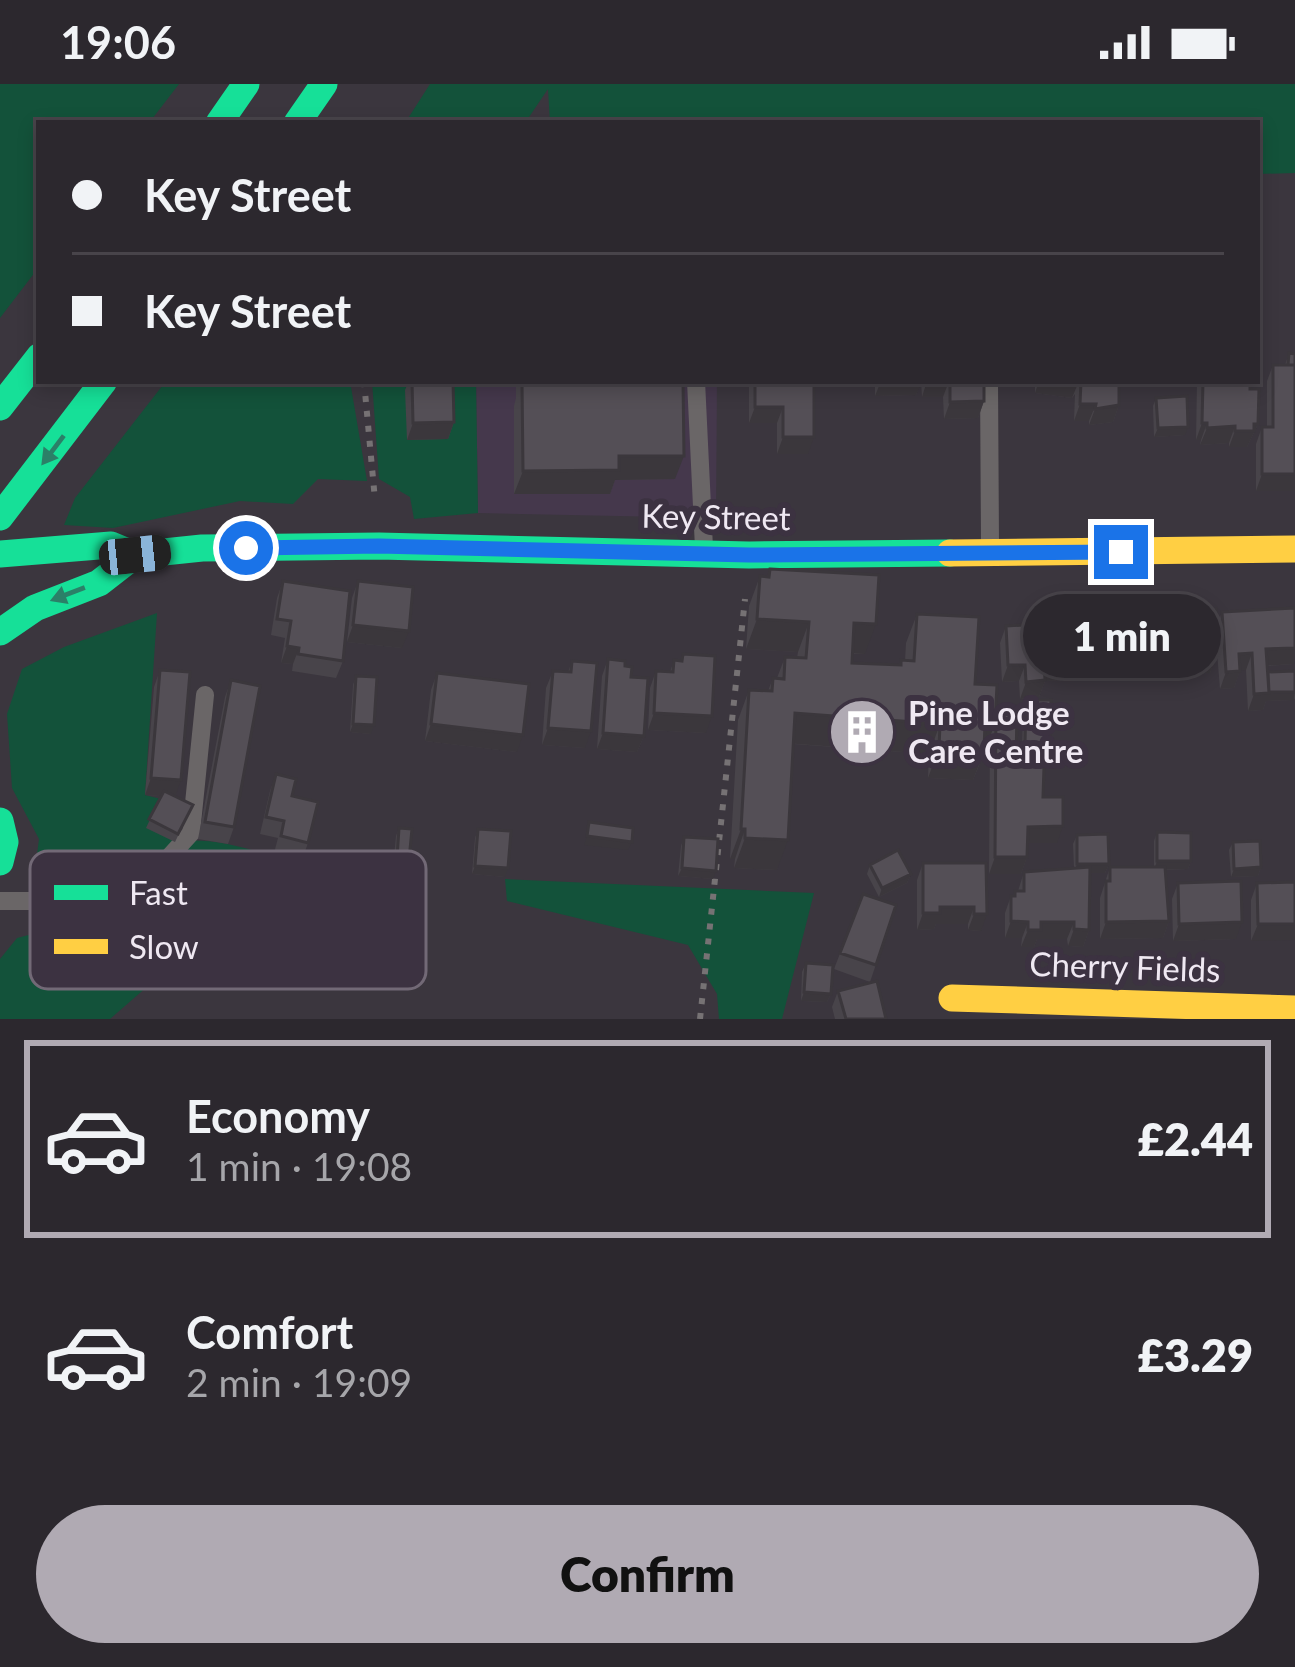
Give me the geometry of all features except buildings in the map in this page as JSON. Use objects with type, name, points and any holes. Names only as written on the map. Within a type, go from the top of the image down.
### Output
[{"type":"main road","points":[[221,120],[246,84]]},
{"type":"main road","points":[[299,120],[324,84]]},
{"type":"main road","points":[[0,407],[36,361]]},
{"type":"main road","points":[[0,517],[102,384]]},
{"type":"main road","name":"Key Street","points":[[7,554],[111,545],[135,555],[202,548],[379,546],[749,555],[1295,549]]},
{"type":"main road","name":"Key Street","points":[[0,632],[35,608],[99,583],[135,555]]},
{"type":"main road","points":[[0,821],[4,842],[0,862]]},
{"type":"main road","name":"Cherry Fields","points":[[952,998],[1295,1009]]},
{"type":"lane","points":[[696,384],[704,553]]},
{"type":"lane","points":[[989,384],[991,554]]},
{"type":"lane","points":[[173,851],[190,832],[205,695]]},
{"type":"lane","points":[[0,902],[30,902]]},
{"type":"path","points":[[364,384],[379,546]]},
{"type":"path","points":[[700,1019],[749,555]]},
{"type":"shaded area","points":[[476,384],[717,384],[716,518],[478,513]]},
{"type":"green space","points":[[0,84],[179,84],[151,120],[36,120],[36,271],[0,318]]},
{"type":"green space","points":[[430,84],[1295,84],[1295,173],[1260,174],[1260,120],[550,120],[548,89],[527,120],[407,120]]},
{"type":"green space","points":[[164,384],[351,384],[367,481],[318,479],[293,504],[240,501],[113,528],[64,525],[75,498]]},
{"type":"green space","points":[[372,384],[427,384],[406,390],[408,440],[444,384],[476,384],[478,513],[414,519],[410,497],[379,479]]},
{"type":"green space","points":[[157,613],[145,795],[161,799],[175,842],[227,844],[253,851],[37,851],[39,839],[12,788],[7,714],[22,669],[64,647]]},
{"type":"green space","points":[[505,879],[814,893],[782,1019],[719,1019],[717,994],[688,945],[507,901]]},
{"type":"green space","points":[[30,935],[30,989],[144,989],[110,1019],[0,1019],[0,959],[17,938]]},
{"type":"traffic: fast","points":[[221,120],[246,84]]},
{"type":"traffic: fast","points":[[299,120],[324,84]]},
{"type":"traffic: fast","points":[[0,407],[36,361]]},
{"type":"traffic: fast","points":[[0,517],[102,384]]},
{"type":"traffic: fast","points":[[0,554],[111,545],[135,555],[202,548],[379,546],[749,555],[950,553]]},
{"type":"traffic: fast","points":[[0,632],[35,608],[99,583],[135,555]]},
{"type":"traffic: fast","points":[[0,821],[5,842],[0,862]]},
{"type":"traffic: slow","points":[[950,553],[1295,549]]},
{"type":"traffic: slow","points":[[952,998],[1295,1009]]},
{"type":"place","name":"Pine Lodge Care Centre","points":[[862,732]]},
{"type":"route","points":[[246,548],[379,546],[749,555],[1121,552]]}]
